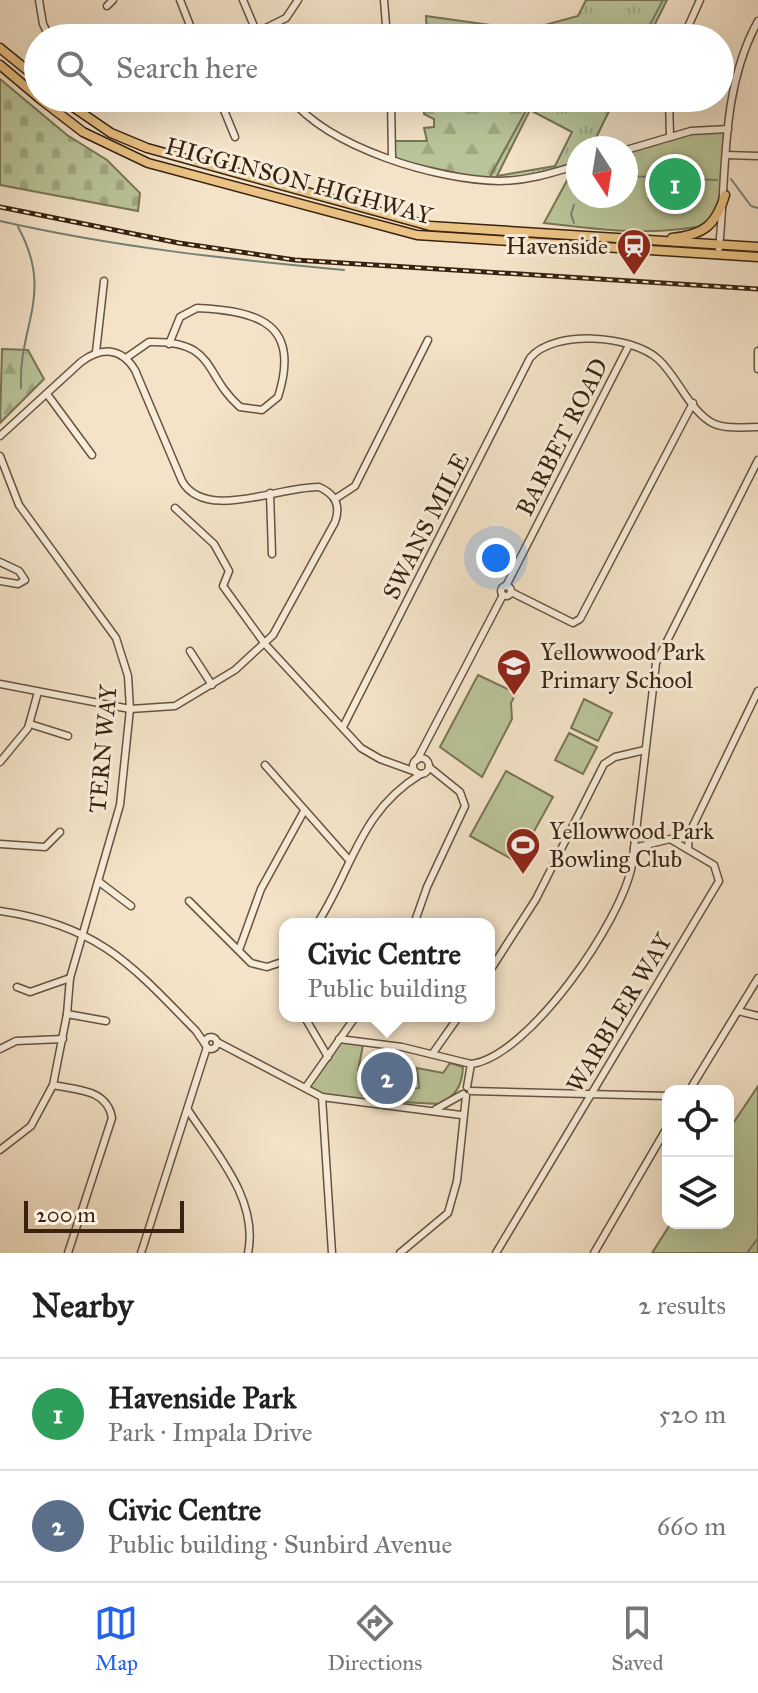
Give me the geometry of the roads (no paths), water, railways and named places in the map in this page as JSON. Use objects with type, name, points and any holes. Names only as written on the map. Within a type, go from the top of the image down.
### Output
[{"type":"highway","points":[[0,48],[24,68]]},
{"type":"highway","name":"HIGGINSON HIGHWAY","points":[[0,65],[24,85]]},
{"type":"highway","name":"HIGGINSON HIGHWAY","points":[[58,112],[83,132],[148,163],[417,235],[719,250],[758,247]]},
{"type":"highway","name":"HIGGINSON HIGHWAY","points":[[80,112],[111,133],[147,148],[430,226],[647,241],[758,257]]},
{"type":"highway","points":[[647,241],[688,237],[706,230],[717,219],[725,195]]},
{"type":"street","points":[[39,0],[43,24]]},
{"type":"street","points":[[180,0],[189,24]]},
{"type":"street","points":[[243,0],[253,24]]},
{"type":"street","points":[[276,24],[286,18],[298,0]]},
{"type":"street","points":[[384,0],[386,24]]},
{"type":"street","points":[[689,24],[700,0]]},
{"type":"street","points":[[734,91],[737,72],[758,21]]},
{"type":"street","points":[[225,112],[235,137]]},
{"type":"street","points":[[303,112],[337,137],[392,158],[460,176],[500,181],[540,176],[566,168]]},
{"type":"street","points":[[391,112],[392,158]]},
{"type":"street","points":[[669,112],[670,137]]},
{"type":"street","points":[[719,250],[731,112]]},
{"type":"street","points":[[638,146],[700,130],[728,129]]},
{"type":"street","points":[[726,155],[758,156]]},
{"type":"street","points":[[96,352],[104,281]]},
{"type":"street","points":[[126,358],[144,343],[169,344],[204,355],[234,402],[244,409],[262,410],[278,397],[284,345],[280,333],[270,324],[194,308],[180,317],[169,344]]},
{"type":"street","name":"SWANS MILE","points":[[343,727],[530,358],[545,345],[595,339],[628,347]]},
{"type":"street","points":[[335,499],[355,486],[428,340]]},
{"type":"street","points":[[628,347],[656,358],[714,424],[758,427]]},
{"type":"street","name":"BARBET ROAD","points":[[417,769],[427,742],[507,591],[628,347]]},
{"type":"street","points":[[0,436],[96,352],[112,351],[126,358],[189,492],[212,502],[319,487],[335,499]]},
{"type":"street","points":[[758,351],[758,369]]},
{"type":"street","points":[[47,394],[92,455]]},
{"type":"street","points":[[507,591],[561,619],[573,623],[580,619],[693,403]]},
{"type":"street","name":"TERN WAY","points":[[0,456],[19,505],[116,638],[128,676],[130,709],[120,805],[70,978],[67,1014],[53,1085],[31,1126],[0,1150]]},
{"type":"street","points":[[339,1039],[433,1053],[471,1064],[498,1056],[547,1012],[622,896],[634,848],[652,682],[659,652],[758,460]]},
{"type":"street","points":[[270,493],[272,554]]},
{"type":"street","points":[[0,684],[130,709],[168,708],[212,685],[265,644],[282,623],[335,522],[335,499]]},
{"type":"street","points":[[175,508],[214,544],[229,571],[223,586],[265,644],[368,753],[401,767],[437,776],[460,792],[465,806],[416,918]]},
{"type":"street","points":[[0,562],[25,577],[21,584],[0,581]]},
{"type":"street","points":[[190,651],[212,685]]},
{"type":"street","points":[[688,849],[689,834],[758,691]]},
{"type":"street","points":[[0,762],[30,724],[38,692]]},
{"type":"street","points":[[30,724],[68,736]]},
{"type":"street","points":[[427,742],[428,765],[437,776]]},
{"type":"street","points":[[495,963],[530,909],[604,764],[615,757],[645,750]]},
{"type":"street","points":[[265,765],[349,860]]},
{"type":"street","points":[[417,769],[428,765]]},
{"type":"street","points":[[320,918],[370,820],[417,769],[428,765]]},
{"type":"street","points":[[239,950],[261,889],[304,811]]},
{"type":"street","points":[[0,844],[45,847],[60,832]]},
{"type":"street","points":[[634,848],[689,834]]},
{"type":"street","name":"WARBLER WAY","points":[[496,1253],[719,881],[714,865],[670,839]]},
{"type":"street","points":[[98,881],[131,906]]},
{"type":"street","points":[[189,901],[239,950],[262,967],[279,963]]},
{"type":"street","points":[[0,911],[43,919],[82,934],[126,960],[211,1046],[227,1048],[322,1097],[436,1109],[461,1115]]},
{"type":"street","points":[[17,987],[30,992],[70,978]]},
{"type":"street","points":[[693,1085],[758,978]]},
{"type":"street","points":[[738,1011],[758,1016]]},
{"type":"street","points":[[67,1014],[106,1021]]},
{"type":"street","points":[[308,1022],[328,1057]]},
{"type":"street","points":[[306,1087],[352,1022]]},
{"type":"street","points":[[433,1053],[455,1022]]},
{"type":"street","points":[[141,1253],[204,1059],[211,1046],[209,1037],[196,1031]]},
{"type":"street","points":[[0,1049],[12,1041],[63,1039]]},
{"type":"street","points":[[400,1253],[448,1213],[457,1181],[461,1115],[471,1064]]},
{"type":"street","points":[[53,1085],[100,1096],[109,1106],[112,1118],[68,1253]]},
{"type":"street","points":[[436,1109],[467,1092],[662,1096]]},
{"type":"street","points":[[322,1097],[332,1253]]},
{"type":"street","points":[[188,1110],[239,1188],[249,1229],[248,1253]]},
{"type":"street","points":[[594,1253],[662,1136]]},
{"type":"waterway","points":[[650,24],[663,0]]},
{"type":"waterway","points":[[638,177],[717,180]]},
{"type":"waterway","points":[[731,179],[751,206],[758,208]]},
{"type":"waterway","points":[[573,208],[574,223]]},
{"type":"waterway","points":[[0,221],[171,251],[344,270]]},
{"type":"waterway","points":[[18,227],[34,272],[21,388]]},
{"type":"waterway","points":[[747,1253],[758,1238]]},
{"type":"railway","points":[[0,207],[179,243],[295,260],[758,289]]},
{"type":"place","name":"Havenside Park","points":[[675,184]]},
{"type":"place","name":"Havenside","points":[[634,277]]},
{"type":"place","name":"Yellowwood Park Primary School","points":[[514,697]]},
{"type":"place","name":"Yellowwood Park Bowling Club","points":[[523,876]]},
{"type":"place","name":"Civic Centre","points":[[387,1078]]}]
